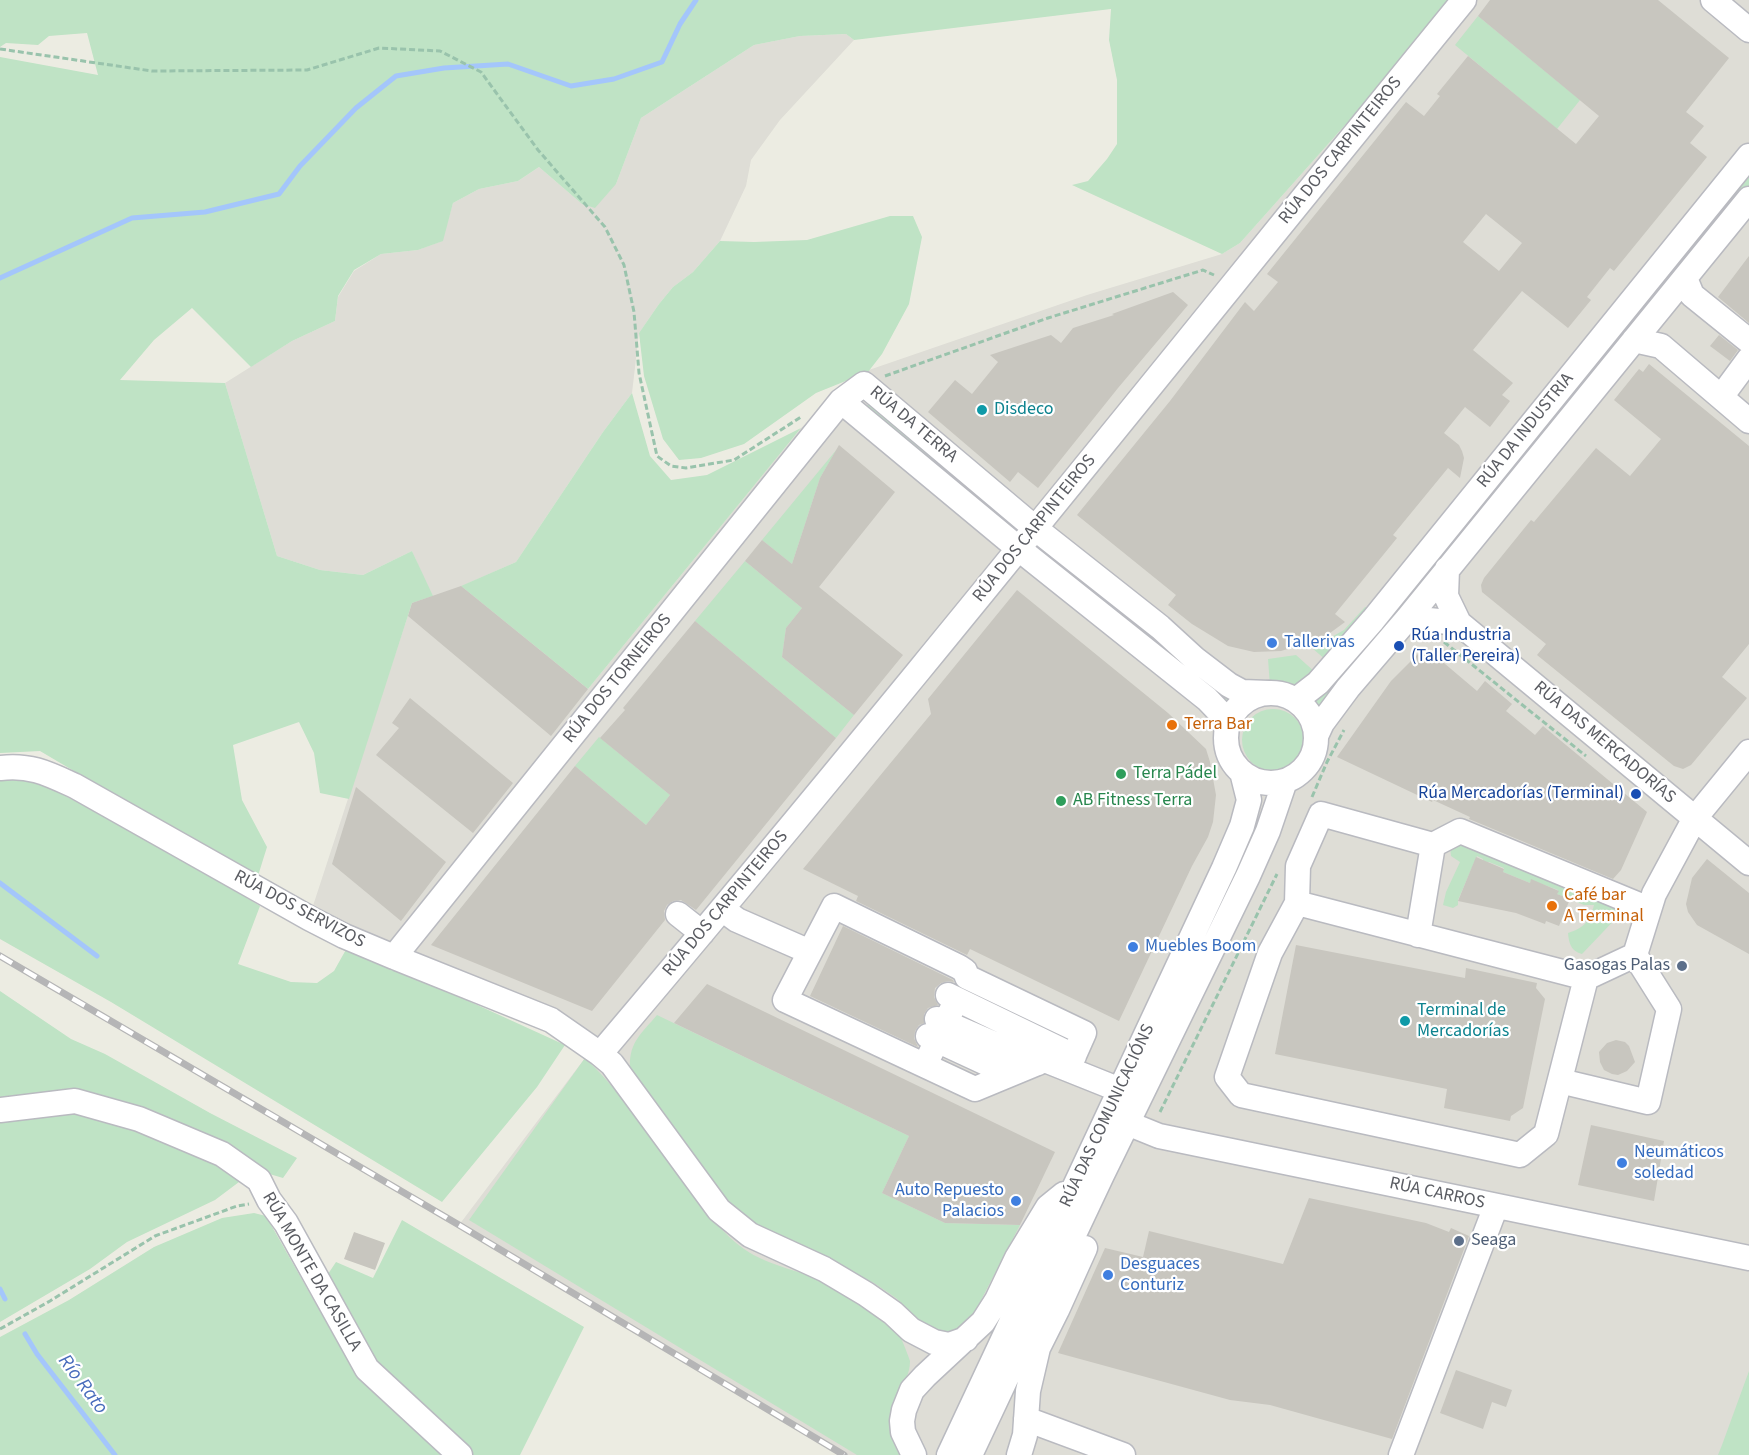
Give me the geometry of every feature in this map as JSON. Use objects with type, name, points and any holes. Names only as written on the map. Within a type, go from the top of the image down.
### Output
[{"type":"street","name":"RÚA DOS CARPINTEIROS","points":[[600,1054],[1036,529],[1464,0]]},
{"type":"street","points":[[1713,0],[1749,30]]},
{"type":"street","name":"RÚA DA INDUSTRIA","points":[[1296,700],[1318,683],[1373,620],[1749,156]]},
{"type":"street","name":"RÚA DA INDUSTRIA","points":[[1316,736],[1322,723],[1348,688],[1408,618],[1749,199]]},
{"type":"street","points":[[1685,278],[1692,294],[1749,341]]},
{"type":"street","points":[[1634,340],[1661,346],[1749,421]]},
{"type":"street","points":[[1721,397],[1749,359]]},
{"type":"street","name":"RÚA DA TERRA","points":[[1229,722],[1207,699],[1019,549],[841,401],[864,384],[1036,529],[1229,685],[1242,692],[1269,693]]},
{"type":"street","points":[[1562,387],[1582,404]]},
{"type":"street","name":"RÚA DOS TORNEIROS","points":[[394,957],[841,401]]},
{"type":"street","points":[[1510,451],[1530,468]]},
{"type":"street","name":"RÚA DAS MERCADORÍAS","points":[[1447,569],[1446,596],[1459,623],[1749,862]]},
{"type":"street","points":[[1408,618],[1459,623]]},
{"type":"street","points":[[1229,722],[1235,711],[1245,702],[1256,695],[1269,693],[1278,693],[1296,700],[1314,722],[1316,736],[1314,751],[1308,764],[1298,774],[1285,781],[1270,783],[1255,780],[1242,772]]},
{"type":"street","name":"RÚA DAS COMUNICACIÓNS","points":[[949,1455],[1242,826],[1249,800],[1242,772],[1231,758],[1228,749],[1226,740],[1229,722]]},
{"type":"street","points":[[1297,903],[1586,978],[1635,955],[1654,894],[1695,818],[1749,752]]},
{"type":"street","name":"RÚA DOS SERVIZOS","points":[[0,768],[20,766],[43,771],[75,786],[344,936],[551,1020],[612,1064],[719,1210],[750,1235],[824,1269],[866,1294],[911,1330],[934,1342],[949,1345],[966,1339]]},
{"type":"street","name":"RÚA DAS COMUNICACIÓNS","points":[[970,1455],[1102,1175],[1248,876],[1268,831],[1285,781]]},
{"type":"street","points":[[1586,978],[1546,1134],[1520,1155],[1241,1095],[1227,1077],[1270,953],[1297,903],[1298,866],[1321,813],[1433,845],[1460,831],[1649,909]]},
{"type":"street","points":[[1418,935],[1433,845]]},
{"type":"street","points":[[1071,1062],[1084,1033],[967,977],[965,971],[959,967],[834,906],[785,1000],[938,1027],[1071,1062],[1120,1090]]},
{"type":"street","points":[[722,909],[737,920],[810,952]]},
{"type":"street","points":[[678,914],[702,933]]},
{"type":"street","points":[[1560,1081],[1648,1102],[1669,1009],[1635,955]]},
{"type":"street","points":[[938,1027],[967,977]]},
{"type":"street","points":[[938,1027],[1042,1061],[1071,1062]]},
{"type":"street","points":[[938,1027],[975,1089],[1042,1061]]},
{"type":"street","name":"RÚA MONTE DA CASILLA","points":[[0,1110],[75,1101],[139,1119],[222,1154],[259,1180],[269,1200],[286,1223],[368,1369],[460,1455]]},
{"type":"street","name":"RÚA CARROS","points":[[1127,1123],[1159,1136],[1749,1258]]},
{"type":"street","points":[[1019,1455],[1025,1435],[1029,1391],[1038,1348],[1088,1240],[1098,1206],[1102,1175]]},
{"type":"street","points":[[914,1455],[903,1432],[902,1422],[912,1390],[983,1322],[997,1300],[1017,1258],[1048,1207],[1075,1185]]},
{"type":"street","points":[[1401,1455],[1496,1206]]},
{"type":"street","points":[[911,1330],[925,1376]]},
{"type":"street","points":[[1026,1419],[1123,1455]]},
{"type":"path","points":[[0,49],[152,71],[307,70],[379,48],[440,51],[481,72],[538,150],[605,227],[624,265],[634,312],[639,373],[657,456],[671,466],[686,468],[735,460],[806,414]]},
{"type":"path","points":[[864,384],[1048,318],[1203,270],[1233,284]]},
{"type":"path","points":[[0,1329],[155,1236],[237,1206],[269,1200]]},
{"type":"shaded area","points":[[1452,0],[1749,0],[1749,1455],[844,1455],[459,1225],[585,1058],[599,1054],[309,918],[412,603],[432,596],[412,551],[363,575],[320,570],[277,556],[225,383],[292,341],[335,321],[338,297],[354,271],[381,254],[418,250],[442,241],[453,203],[479,189],[518,181],[539,167],[582,204],[616,184],[641,118],[754,45],[800,36],[846,34],[854,40],[780,120],[751,160],[746,186],[720,241],[693,272],[673,287],[639,333],[632,393],[603,432],[516,562],[462,586],[588,689],[801,428],[863,372],[1087,295],[1222,254],[1240,243],[1402,61]]},
{"type":"green space","points":[[0,0],[1452,0],[1402,61],[1240,243],[1222,254],[1072,185],[1088,181],[1117,144],[1117,80],[1109,40],[1111,9],[854,40],[846,34],[800,36],[754,45],[641,118],[616,184],[595,208],[582,204],[539,167],[518,181],[479,189],[453,203],[443,241],[418,250],[381,254],[354,270],[338,296],[335,321],[292,341],[251,367],[192,308],[154,340],[120,380],[225,383],[277,556],[320,570],[363,575],[412,551],[433,596],[412,603],[349,799],[320,793],[314,753],[299,722],[233,745],[242,800],[267,847],[257,879],[40,751],[0,753],[0,57],[98,75],[87,33],[49,36],[38,45],[6,43],[0,47]]},
{"type":"green space","points":[[1478,16],[1580,100],[1557,129],[1455,45]]},
{"type":"green space","points":[[1749,174],[1749,186],[1588,383],[1583,387],[1579,385],[1580,380]]},
{"type":"green space","points":[[890,216],[913,216],[922,237],[909,304],[882,354],[868,372],[816,393],[744,444],[701,458],[679,460],[663,439],[644,376],[639,333],[673,287],[693,272],[720,241],[807,240]]},
{"type":"green space","points":[[632,393],[650,456],[671,480],[707,475],[801,428],[588,689],[461,586],[516,562],[603,432]]},
{"type":"green space","points":[[869,404],[1011,519],[1010,525],[864,408]]},
{"type":"green space","points":[[837,449],[820,478],[792,564],[762,540]]},
{"type":"green space","points":[[1511,466],[1516,471],[1317,714],[1310,703],[1321,697]]},
{"type":"green space","points":[[1048,548],[1238,700],[1231,707],[1042,554]]},
{"type":"green space","points":[[745,561],[802,608],[786,628],[782,657],[854,715],[836,738],[695,621]]},
{"type":"green space","points":[[1365,607],[1369,608],[1326,660],[1312,648],[1344,630]]},
{"type":"green space","points":[[1296,655],[1316,673],[1295,687],[1270,686],[1268,659]]},
{"type":"green space","points":[[1273,709],[1285,711],[1295,718],[1302,728],[1304,740],[1302,752],[1295,762],[1285,769],[1273,771],[1261,769],[1251,762],[1244,752],[1242,740],[1244,728],[1251,718],[1261,711]]},
{"type":"green space","points":[[599,737],[670,795],[646,825],[575,766]]},
{"type":"green space","points":[[0,778],[36,780],[193,865],[260,906],[238,964],[291,982],[317,983],[334,971],[348,946],[565,1045],[537,1087],[442,1202],[111,1002],[0,939]]},
{"type":"green space","points":[[1455,838],[1615,901],[1622,912],[1582,954],[1578,953],[1571,946],[1568,933],[1586,923],[1594,905],[1584,905],[1557,894],[1558,890],[1531,880],[1530,883],[1503,872],[1504,868],[1489,862],[1483,863],[1483,859],[1477,856],[1458,900],[1458,905],[1453,908],[1443,905],[1446,892],[1460,862],[1451,856],[1450,847]]},
{"type":"green space","points":[[0,991],[71,1039],[105,1054],[210,1113],[297,1158],[283,1178],[256,1170],[135,1109],[0,1101]]},
{"type":"green space","points":[[657,1015],[909,1136],[882,1193],[945,1223],[1020,1225],[964,1333],[945,1336],[927,1329],[896,1298],[874,1283],[787,1247],[727,1204],[630,1067],[634,1044]]},
{"type":"green space","points":[[585,1058],[615,1090],[694,1196],[730,1237],[754,1255],[845,1291],[869,1307],[898,1333],[910,1361],[908,1374],[892,1418],[893,1441],[900,1455],[857,1455],[469,1220]]},
{"type":"green space","points":[[77,1106],[136,1121],[243,1179],[215,1200],[127,1242],[90,1269],[0,1322],[0,1120]]},
{"type":"green space","points":[[254,1213],[266,1216],[321,1313],[367,1376],[448,1455],[0,1455],[0,1337],[69,1300],[154,1247],[222,1218]]},
{"type":"green space","points":[[402,1220],[584,1327],[520,1455],[468,1455],[377,1370],[324,1280],[336,1262],[373,1278]]},
{"type":"green space","points":[[1749,1371],[1749,1455],[1718,1455],[1722,1445]]},
{"type":"building","points":[[1490,0],[1658,0],[1729,58],[1686,112],[1704,126],[1690,143],[1707,157],[1614,271],[1610,268],[1587,297],[1591,300],[1568,328],[1522,291],[1473,350],[1513,383],[1502,395],[1510,401],[1490,427],[1465,407],[1444,433],[1459,445],[1462,451],[1464,458],[1460,478],[1448,468],[1393,535],[1397,538],[1335,614],[1345,622],[1314,641],[1281,651],[1254,652],[1228,646],[1192,624],[1168,605],[1176,595],[1077,515],[1170,401],[1245,302],[1254,311],[1278,282],[1267,274],[1406,102],[1424,116],[1440,96],[1437,94],[1468,56],[1576,144],[1599,116],[1478,16]],"holes":[[[1486,214],[1522,243],[1499,271],[1463,242]]]},
{"type":"building","points":[[1749,256],[1749,323],[1718,297]]},
{"type":"building","points":[[1173,292],[1188,305],[1038,488],[1018,472],[1010,482],[928,412],[955,380],[972,394],[998,362],[990,355],[1051,335],[1061,343],[1073,328]]},
{"type":"building","points":[[1719,335],[1738,350],[1730,361],[1710,346]]},
{"type":"building","points":[[1649,364],[1749,446],[1749,644],[1722,677],[1747,698],[1691,765],[1683,769],[1674,766],[1537,655],[1546,644],[1482,592],[1481,585],[1484,578],[1531,520],[1534,522],[1596,448],[1630,476],[1661,439],[1614,400],[1639,369],[1643,372]]},
{"type":"building","points":[[839,445],[895,492],[819,587],[903,655],[854,715],[782,657],[786,628],[802,608],[745,561],[762,540],[792,564],[820,478]]},
{"type":"building","points":[[461,586],[588,689],[551,736],[408,616],[412,603]]},
{"type":"building","points":[[1017,590],[1168,713],[1206,749],[1210,762],[1216,795],[1213,822],[1208,837],[1119,1021],[970,949],[967,955],[856,901],[858,896],[803,869],[931,714],[928,699]]},
{"type":"building","points":[[695,621],[836,738],[696,910],[681,900],[667,905],[664,911],[665,920],[592,1011],[431,945],[575,766],[646,825],[670,795],[600,738]]},
{"type":"building","points":[[1425,647],[1477,691],[1485,681],[1512,704],[1506,711],[1535,735],[1543,726],[1647,812],[1621,870],[1613,879],[1469,819],[1470,817],[1433,800],[1432,802],[1337,757],[1391,681]]},
{"type":"building","points":[[410,698],[513,783],[473,833],[376,755],[399,728],[392,723]]},
{"type":"building","points":[[356,787],[446,862],[401,921],[332,864]]},
{"type":"building","points":[[1476,857],[1504,869],[1503,872],[1530,883],[1531,879],[1559,891],[1557,894],[1570,899],[1559,926],[1546,921],[1545,924],[1516,913],[1458,901]]},
{"type":"building","points":[[1707,859],[1749,893],[1749,954],[1697,925],[1688,912],[1686,904],[1692,878]]},
{"type":"building","points":[[843,926],[953,980],[954,982],[941,983],[935,988],[934,997],[938,1005],[928,1008],[924,1014],[924,1023],[919,1025],[915,1031],[914,1038],[918,1047],[810,996]]},
{"type":"building","name":"Terminal de Mercadorías","points":[[1296,945],[1465,978],[1466,968],[1537,983],[1536,988],[1545,999],[1523,1108],[1511,1116],[1510,1121],[1444,1108],[1447,1089],[1275,1054]]},
{"type":"building","points":[[707,984],[1055,1152],[1020,1225],[945,1223],[882,1193],[909,1136],[674,1023]]},
{"type":"building","points":[[1616,1040],[1625,1042],[1629,1046],[1635,1062],[1627,1071],[1618,1075],[1604,1070],[1599,1052],[1607,1043]]},
{"type":"building","name":"Neumáticos soledad","points":[[1591,1125],[1664,1141],[1654,1201],[1578,1185]]},
{"type":"building","points":[[1309,1198],[1426,1223],[1449,1232],[1451,1228],[1469,1236],[1392,1439],[1270,1405],[1230,1400],[1058,1353],[1105,1248],[1143,1257],[1149,1231],[1283,1264]]},
{"type":"building","points":[[354,1232],[385,1243],[375,1270],[344,1259]]},
{"type":"building","points":[[1456,1370],[1512,1390],[1506,1407],[1492,1402],[1483,1429],[1440,1413]]},
{"type":"waterway","points":[[0,278],[132,218],[205,212],[279,194],[300,166],[356,108],[396,76],[444,68],[508,64],[571,86],[614,79],[662,62],[680,24],[696,0]]},
{"type":"waterway","points":[[0,883],[97,956]]},
{"type":"waterway","name":"Río Rato","points":[[0,1289],[5,1299]]},
{"type":"waterway","name":"Río Rato","points":[[25,1334],[37,1354],[115,1455]]},
{"type":"railway","points":[[0,956],[459,1225],[844,1455]]},
{"type":"place","name":"Disdeco","points":[[982,410]]},
{"type":"place","name":"Tallerivas","points":[[1272,643]]},
{"type":"place","name":"Rúa Industria (Taller Pereira)","points":[[1399,646]]},
{"type":"place","name":"Terra Bar","points":[[1172,725]]},
{"type":"place","name":"Terra Pádel","points":[[1121,774]]},
{"type":"place","name":"Rúa Mercadorías (Terminal)","points":[[1636,794]]},
{"type":"place","name":"AB Fitness Terra","points":[[1061,801]]},
{"type":"place","name":"Café bar A Terminal","points":[[1552,906]]},
{"type":"place","name":"Muebles Boom","points":[[1133,947]]},
{"type":"place","name":"Gasogas Palas","points":[[1682,966]]},
{"type":"place","name":"Terminal de Mercadorías","points":[[1405,1021]]},
{"type":"place","name":"Neumáticos soledad","points":[[1622,1163]]},
{"type":"place","name":"Auto Repuesto Palacios","points":[[1016,1201]]},
{"type":"place","name":"Seaga","points":[[1459,1241]]},
{"type":"place","name":"Desguaces Conturiz","points":[[1108,1275]]}]
